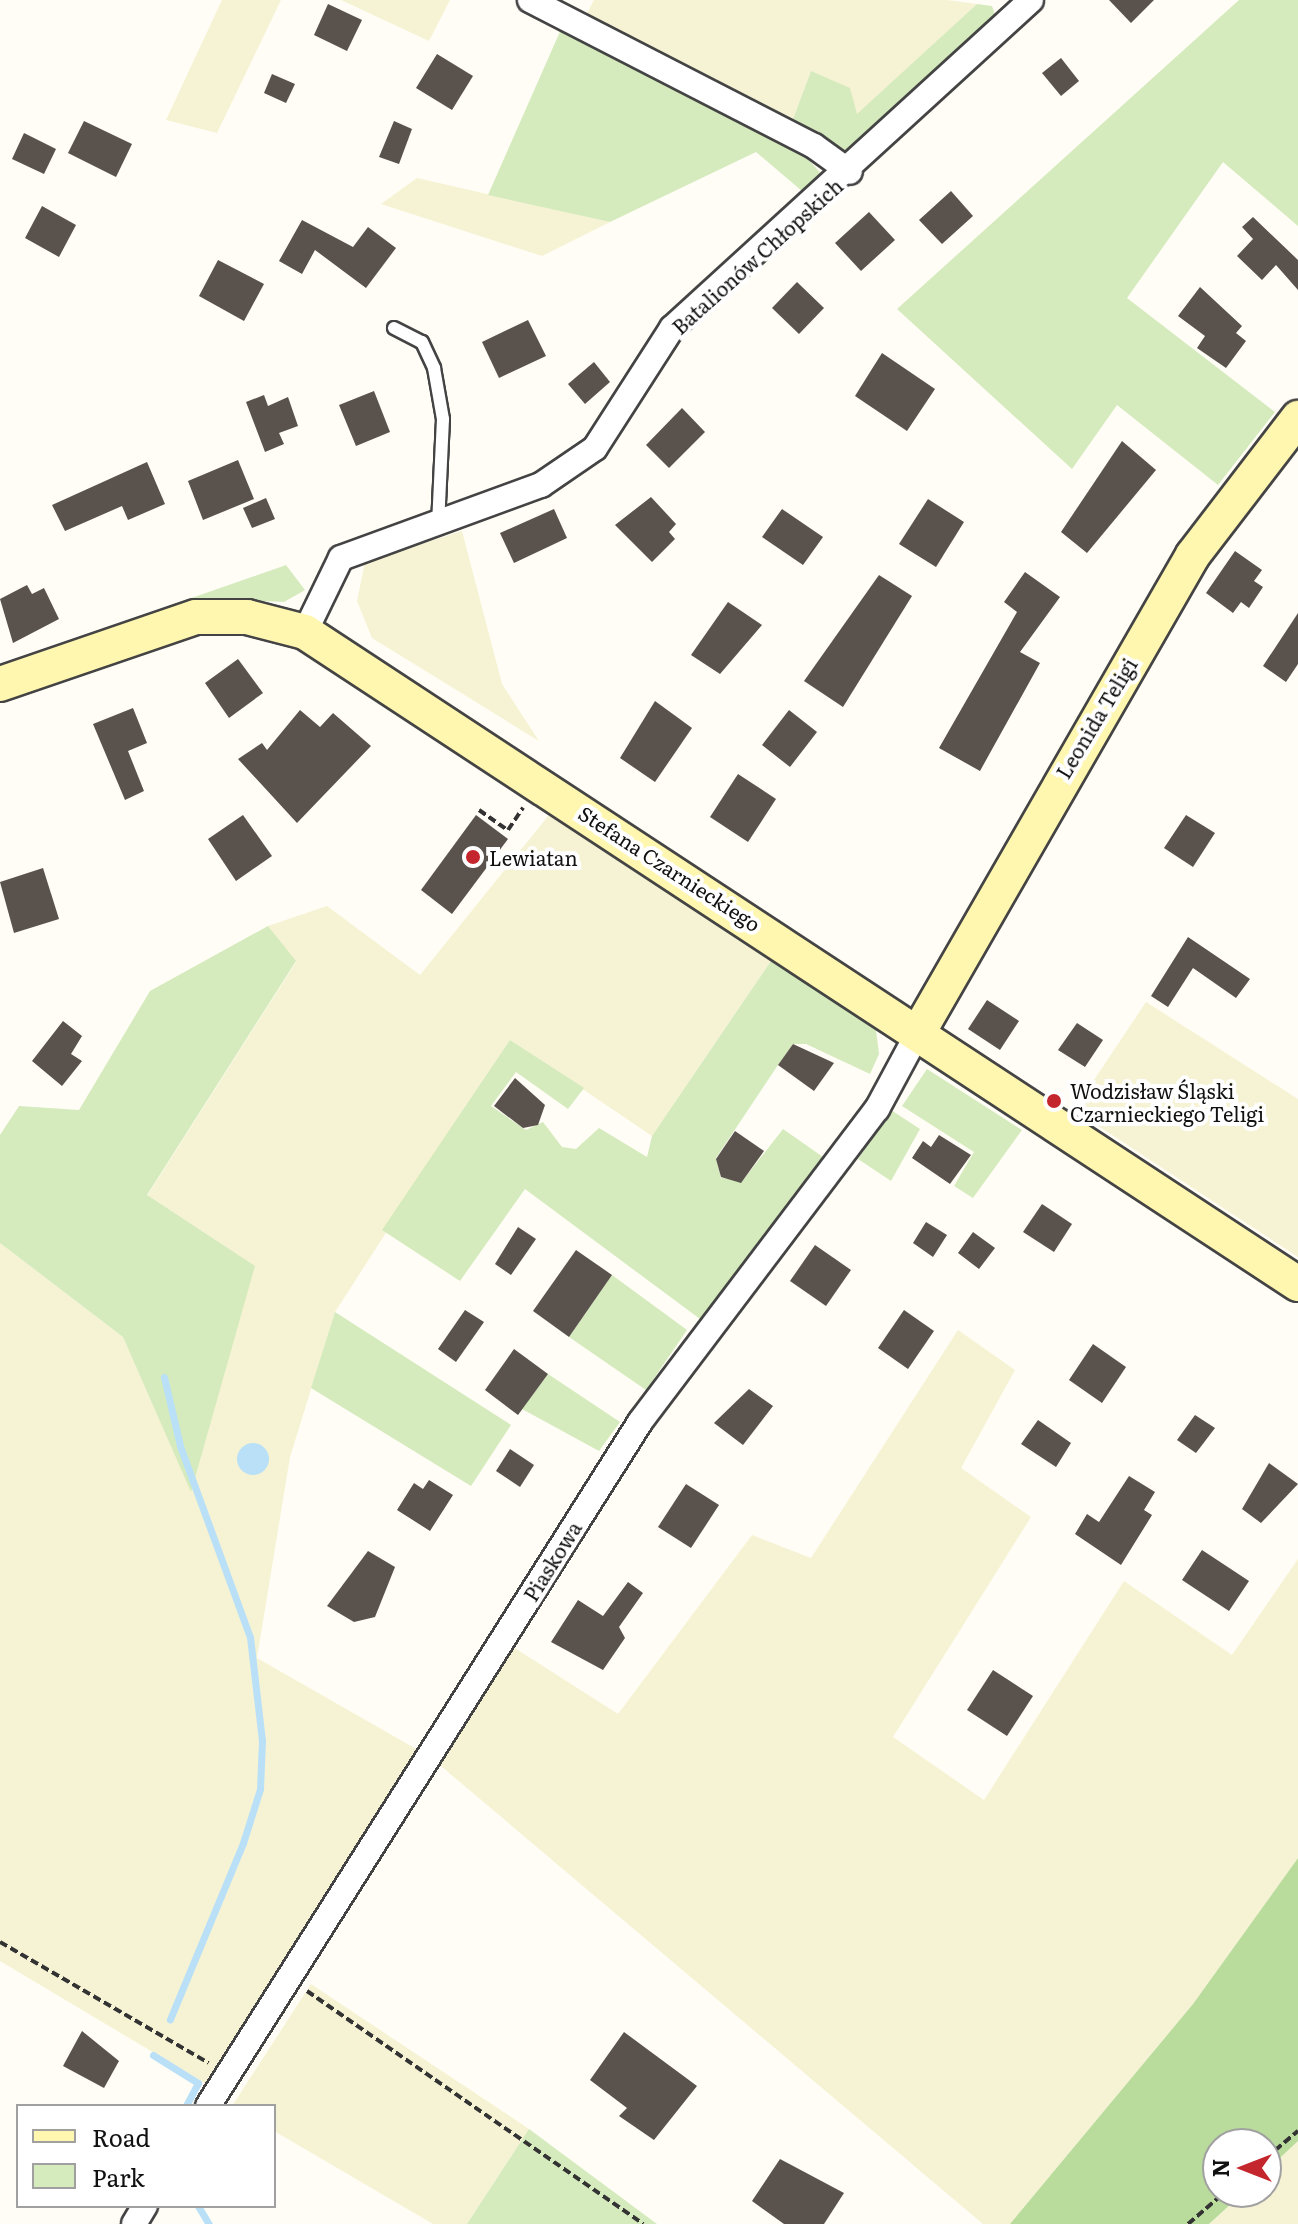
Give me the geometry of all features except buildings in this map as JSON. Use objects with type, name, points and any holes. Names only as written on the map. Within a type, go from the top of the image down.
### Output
[{"type":"street","points":[[530,0],[814,146],[850,172]]},
{"type":"street","name":"Batalionów Chłopskich","points":[[305,632],[341,558],[541,485],[595,448],[672,328],[850,172],[1031,0]]},
{"type":"street","name":"Leonida Teligi","points":[[918,1033],[1193,555],[1298,418]]},
{"type":"street","name":"Stefana Czarnieckiego","points":[[0,684],[196,617],[247,617],[305,632],[1298,1284]]},
{"type":"street","name":"Piaskowa","points":[[209,2104],[640,1422],[877,1109],[918,1033]]},
{"type":"lane","points":[[394,328],[422,342],[434,368],[443,419],[438,524]]},
{"type":"path","points":[[479,810],[508,830],[533,794]]},
{"type":"path","points":[[0,1942],[228,2075]]},
{"type":"path","points":[[288,1980],[370,2029],[643,2224]]},
{"type":"path","points":[[1282,2144],[1298,2131]]},
{"type":"path","points":[[1188,2224],[1206,2208]]},
{"type":"shaded area","points":[[222,0],[281,0],[217,133],[166,120]]},
{"type":"shaded area","points":[[341,0],[450,0],[429,41]]},
{"type":"shaded area","points":[[594,0],[947,0],[977,4],[857,115],[811,71],[793,119],[586,15]]},
{"type":"shaded area","points":[[417,178],[610,222],[542,256],[381,204]]},
{"type":"shaded area","points":[[462,531],[502,684],[539,741],[372,638],[357,601],[365,562]]},
{"type":"shaded area","points":[[553,810],[775,955],[652,1136],[510,1040],[335,1312],[290,1457],[257,1658],[418,1750],[208,2085],[0,1961],[0,1243],[123,1337],[191,1490],[147,1196],[296,962],[268,926],[327,906],[420,975]]},
{"type":"shaded area","points":[[1146,1002],[1298,1099],[1298,1257],[1074,1110]]},
{"type":"shaded area","points":[[958,1330],[1015,1370],[961,1468],[1031,1517],[893,1737],[984,1800],[1124,1581],[1232,1655],[1298,1559],[1298,1858],[1193,2004],[1010,2224],[983,2224],[435,1761],[510,1645],[618,1714],[752,1535],[811,1558]]},
{"type":"shaded area","points":[[311,1984],[529,2129],[467,2224],[433,2224],[276,2132],[276,2104],[233,2104]]},
{"type":"shaded area","points":[[1298,2141],[1298,2224],[1209,2224],[1226,2208],[1282,2208],[1282,2156]]},
{"type":"green space","points":[[1239,0],[1298,0],[1298,226],[1223,162],[1127,298],[1275,412],[1218,485],[1117,405],[1072,469],[897,309]]},
{"type":"green space","points":[[977,4],[992,6],[997,20],[863,148],[845,153],[793,119],[811,71],[850,88],[857,114]]},
{"type":"green space","points":[[562,27],[800,150],[824,177],[802,191],[756,152],[610,222],[488,195]]},
{"type":"green space","points":[[286,565],[305,590],[284,602],[228,599],[157,610]]},
{"type":"green space","points":[[268,926],[296,961],[147,1195],[255,1266],[191,1492],[123,1337],[0,1243],[0,1135],[19,1106],[79,1110],[150,991]]},
{"type":"green space","points":[[775,955],[875,1022],[879,1054],[870,1074],[806,1044],[793,1044],[778,1065],[716,1158],[721,1178],[744,1179],[783,1129],[823,1157],[700,1319],[525,1189],[460,1281],[382,1230],[510,1040],[584,1088],[568,1109],[516,1072],[491,1106],[526,1130],[543,1122],[562,1147],[576,1149],[599,1128],[647,1157],[652,1136]]},
{"type":"green space","points":[[927,1069],[1022,1130],[973,1198],[954,1186],[974,1152],[902,1106]]},
{"type":"green space","points":[[891,1110],[920,1129],[891,1181],[858,1159]]},
{"type":"green space","points":[[612,1275],[687,1330],[646,1390],[569,1337]]},
{"type":"green space","points":[[335,1312],[511,1425],[471,1486],[311,1388]]},
{"type":"green space","points":[[548,1374],[620,1422],[599,1451],[522,1409]]},
{"type":"green space","points":[[1298,1858],[1298,2141],[1282,2156],[1282,2128],[1202,2128],[1202,2208],[1226,2208],[1209,2224],[1010,2224],[1193,2004]]},
{"type":"green space","points":[[529,2129],[657,2224],[467,2224]]},
{"type":"water","points":[[253,1443],[265,1447],[269,1459],[265,1471],[253,1475],[241,1471],[237,1459],[241,1447]]},
{"type":"waterway","points":[[164,1377],[180,1446],[250,1637],[262,1741],[260,1789],[243,1843],[170,2019]]},
{"type":"waterway","points":[[153,2055],[198,2083],[187,2104]]},
{"type":"waterway","points":[[199,2208],[209,2224]]},
{"type":"place","name":"Lewiatan","points":[[473,857]]},
{"type":"place","name":"Wodzisław Śląski Czarnieckiego Teligi","points":[[1054,1101]]}]
